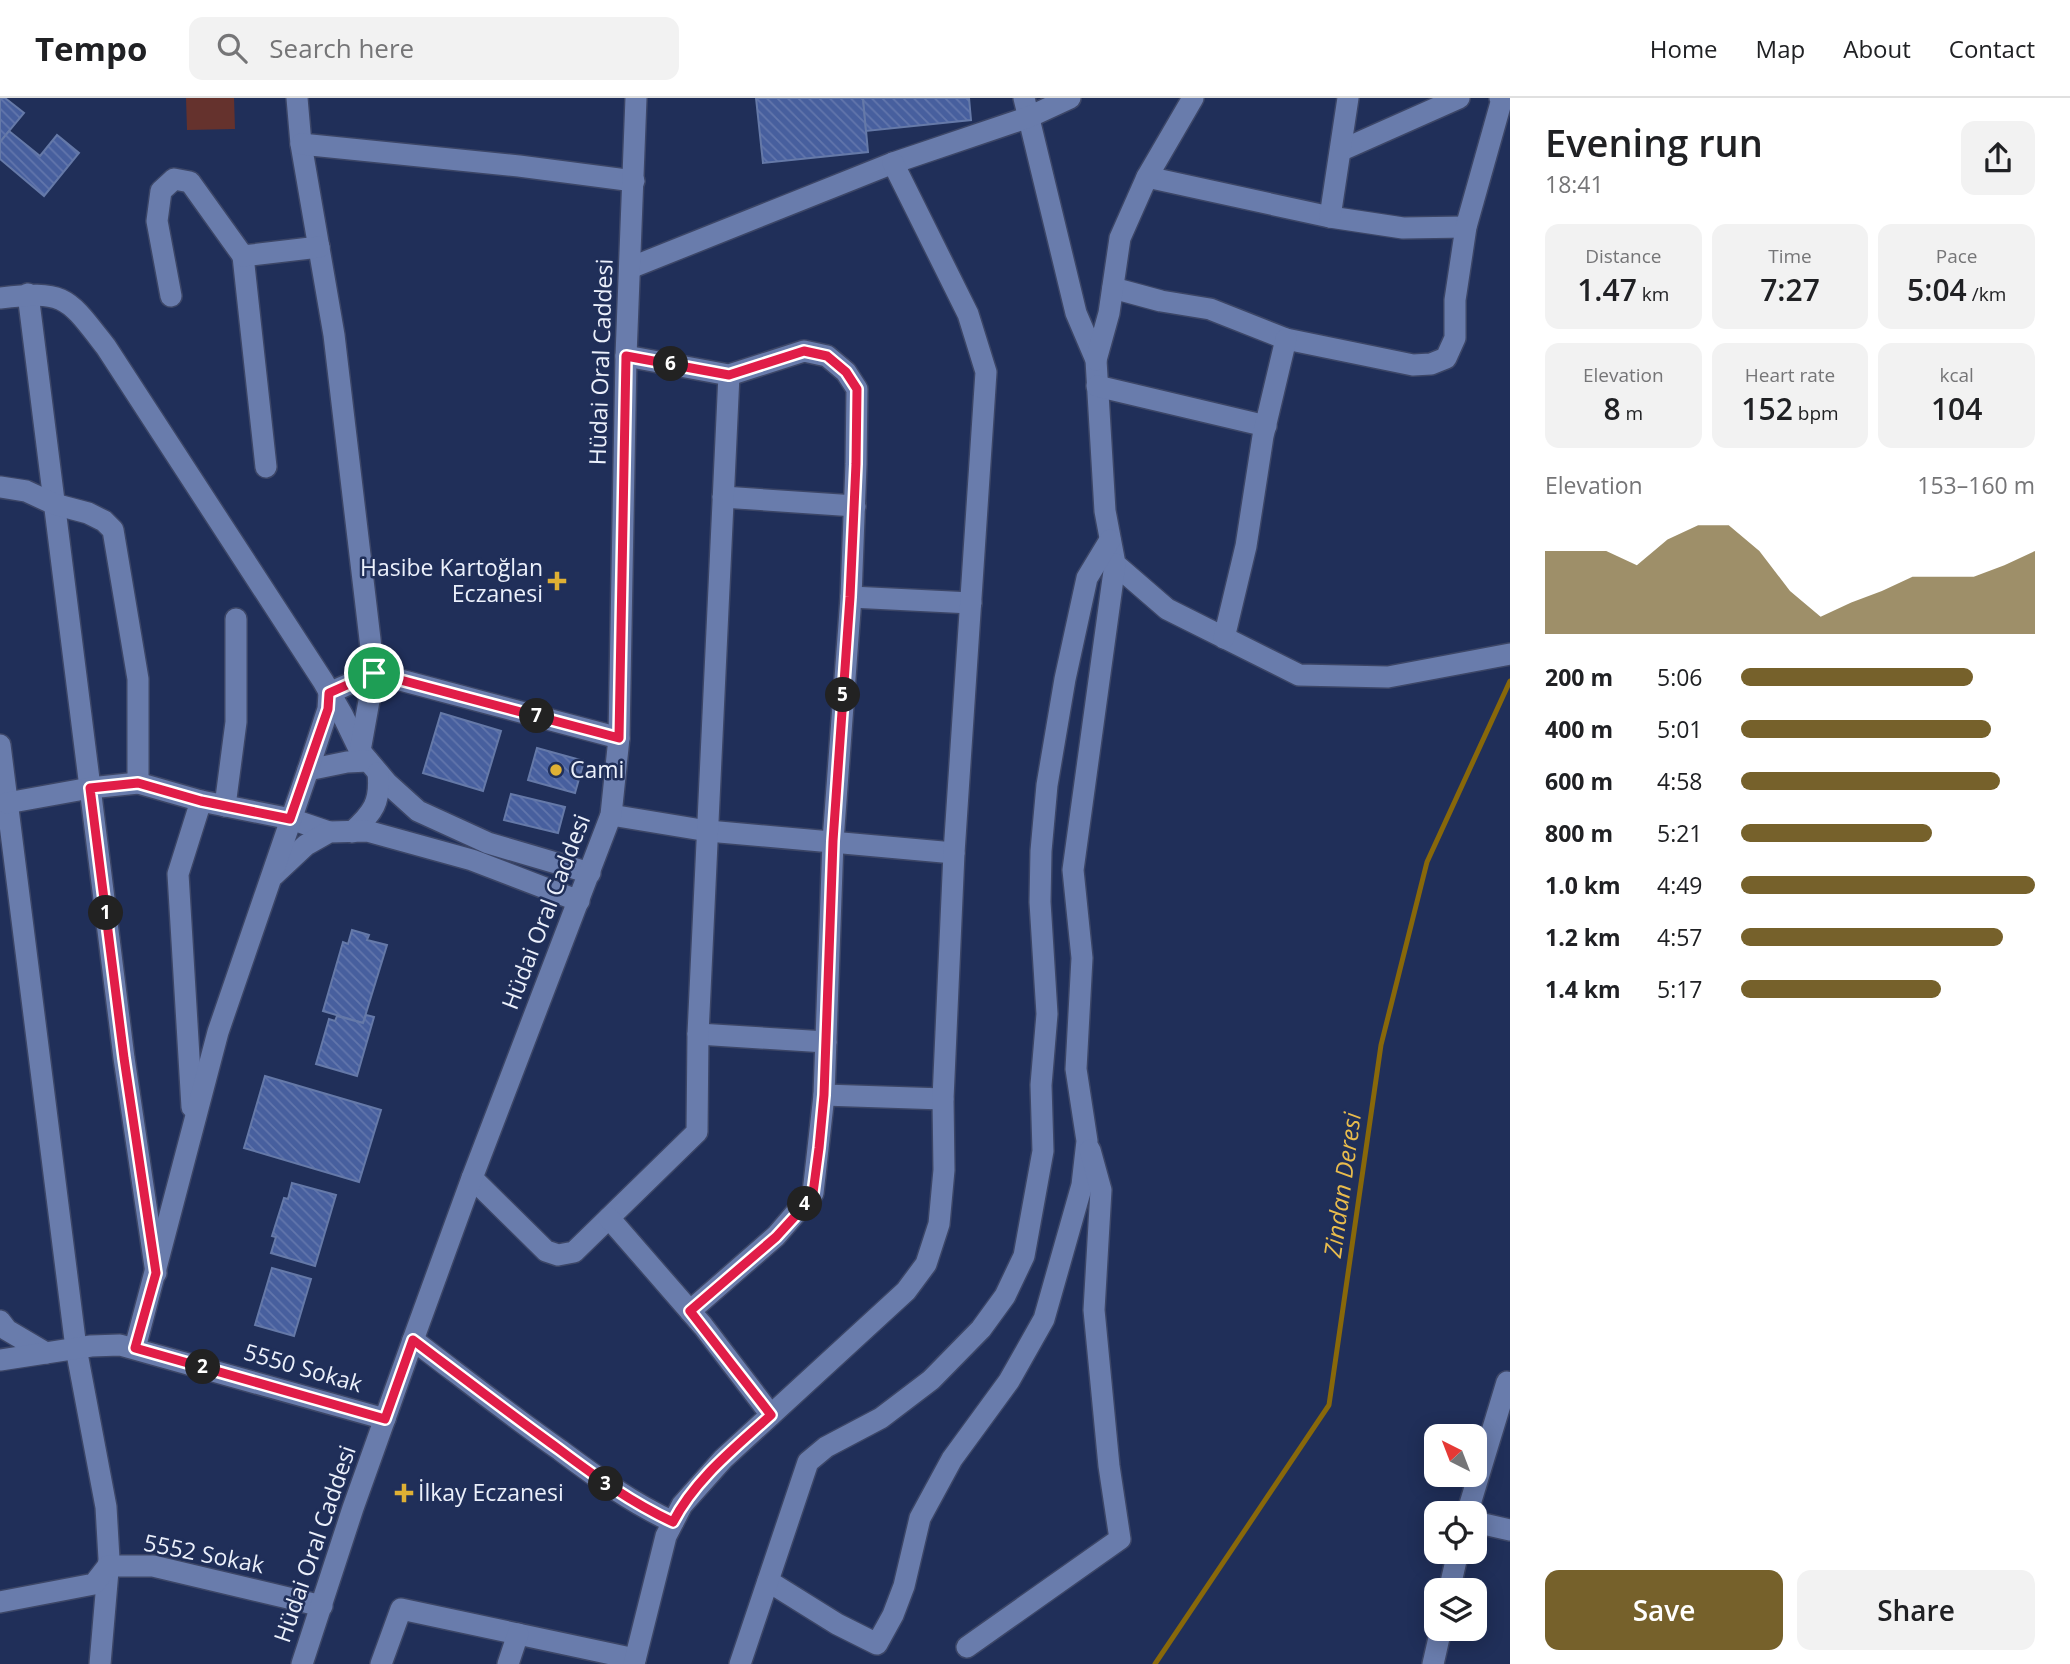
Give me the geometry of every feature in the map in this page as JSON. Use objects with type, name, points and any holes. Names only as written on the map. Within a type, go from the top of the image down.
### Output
[{"type":"street","points":[[297,98],[301,144],[334,335],[374,673],[369,762]]},
{"type":"street","name":"Hüdai Oral Caddesi","points":[[302,1664],[385,1419],[472,1178],[611,816],[619,738],[626,356],[636,98]]},
{"type":"street","points":[[629,268],[1026,108],[1070,98]]},
{"type":"street","points":[[967,1647],[1120,1539],[1109,1466],[1094,1310],[1101,1191],[1087,1141],[1076,1069],[1082,958],[1073,870],[1115,564],[1104,511],[1096,360],[1109,313],[1120,238],[1147,177],[1193,98]]},
{"type":"street","points":[[1330,217],[1348,98]]},
{"type":"street","points":[[1342,150],[1459,98]]},
{"type":"street","points":[[1113,288],[1161,301],[1210,309],[1286,339],[1413,365],[1431,364],[1446,358],[1455,338],[1455,300],[1466,227],[1502,98]]},
{"type":"street","points":[[1026,108],[1076,313],[1096,360]]},
{"type":"street","points":[[301,144],[519,166],[634,181]]},
{"type":"street","points":[[381,1664],[401,1609],[634,1662],[666,1536],[682,1506],[723,1459],[906,1290],[926,1264],[939,1224],[944,1170],[943,1099],[954,853],[985,372],[968,314],[893,163]]},
{"type":"street","points":[[1147,177],[1330,217],[1403,228],[1466,227]]},
{"type":"street","points":[[171,296],[157,221],[161,191],[174,179],[190,182],[243,256],[266,467]]},
{"type":"street","points":[[243,256],[319,247]]},
{"type":"street","points":[[28,294],[124,1058],[156,1273]]},
{"type":"street","points":[[0,298],[28,294],[52,295],[73,305],[106,348],[323,681],[369,762],[380,791],[365,820],[352,832]]},
{"type":"street","points":[[1224,638],[1246,546],[1266,426],[1286,339]]},
{"type":"street","points":[[626,356],[729,375],[804,351],[827,356],[846,372],[857,389],[855,506],[833,841],[824,1095],[813,1193],[776,1237],[690,1311]]},
{"type":"street","points":[[472,1178],[546,1251],[558,1255],[574,1252],[697,1132],[698,1034],[729,375]]},
{"type":"street","points":[[1097,386],[1266,426]]},
{"type":"street","points":[[0,487],[26,491],[54,504],[88,513],[104,521],[113,530],[138,679],[138,783]]},
{"type":"street","points":[[723,497],[855,506]]},
{"type":"street","points":[[740,1664],[808,1462],[826,1447],[881,1418],[931,1380],[981,1329],[1005,1296],[1024,1256],[1042,1151],[1041,1085],[1047,1013],[1040,902],[1047,785],[1065,679],[1087,578],[1110,540]]},
{"type":"street","points":[[1115,564],[1167,609],[1299,675],[1388,677],[1510,654]]},
{"type":"street","points":[[850,597],[971,603]]},
{"type":"street","points":[[225,806],[236,722],[236,619]]},
{"type":"street","points":[[329,693],[374,673],[619,738]]},
{"type":"street","points":[[135,1348],[218,1032],[328,709],[329,693]]},
{"type":"street","points":[[0,745],[76,1348],[106,1507],[108,1566],[100,1664]]},
{"type":"street","points":[[308,770],[347,762],[369,762],[418,811],[488,843],[590,873]]},
{"type":"street","points":[[7,803],[90,788],[138,783],[201,801],[290,819],[329,832],[367,831],[472,860],[579,901]]},
{"type":"street","points":[[194,1127],[178,874],[201,801]]},
{"type":"street","points":[[611,816],[708,831],[954,853]]},
{"type":"street","points":[[270,879],[306,845],[329,832]]},
{"type":"street","points":[[698,1034],[826,1042]]},
{"type":"street","points":[[824,1095],[943,1099]]},
{"type":"street","points":[[768,1581],[877,1644],[893,1615],[904,1586],[920,1518],[952,1459],[1009,1381],[1044,1319],[1082,1185],[1087,1141]]},
{"type":"street","points":[[609,1218],[690,1311],[771,1415]]},
{"type":"street","points":[[0,1321],[7,1330],[46,1353]]},
{"type":"street","points":[[413,1340],[601,1481],[645,1509],[673,1522]]},
{"type":"street","name":"5550 Sokak","points":[[0,1360],[106,1345],[135,1348],[385,1419]]},
{"type":"street","points":[[1471,1501],[1507,1382]]},
{"type":"street","points":[[1487,1525],[1510,1530]]},
{"type":"street","points":[[0,1602],[94,1584],[108,1566]]},
{"type":"street","name":"5552 Sokak","points":[[108,1566],[153,1566],[322,1605]]},
{"type":"street","points":[[508,1664],[517,1634]]},
{"type":"street","points":[[1433,1664],[1438,1641]]},
{"type":"shaded area","points":[[186,98],[234,98],[235,129],[187,130]]},
{"type":"building","points":[[0,98],[5,98],[24,113],[0,142]]},
{"type":"building","points":[[756,98],[863,98],[868,152],[763,163]]},
{"type":"building","points":[[863,98],[969,98],[971,120],[866,131]]},
{"type":"building","points":[[9,131],[40,156],[57,135],[79,153],[44,196],[0,159],[0,142]]},
{"type":"building","points":[[441,713],[501,731],[483,791],[423,773]]},
{"type":"building","name":"Cami","points":[[537,748],[584,761],[575,793],[528,780]]},
{"type":"building","points":[[511,794],[565,807],[558,833],[504,820]]},
{"type":"building","points":[[352,930],[369,935],[367,940],[387,945],[363,1023],[323,1011],[343,942],[348,944]]},
{"type":"building","points":[[366,1015],[374,1017],[357,1076],[316,1064],[329,1019],[335,1021],[337,1016],[363,1023]]},
{"type":"building","points":[[265,1076],[381,1110],[359,1182],[244,1148]]},
{"type":"building","points":[[292,1183],[336,1195],[315,1266],[271,1253],[276,1237],[272,1236],[284,1198],[288,1199]]},
{"type":"building","points":[[272,1268],[311,1279],[294,1336],[255,1325]]},
{"type":"waterway","name":"Zindan Deresi","points":[[1155,1664],[1329,1405],[1381,1045],[1427,862],[1510,681]]},
{"type":"place","name":"Hasibe Kartoğlan Eczanesi","points":[[557,581]]},
{"type":"place","name":"Cami","points":[[556,770]]},
{"type":"place","name":"İlkay Eczanesi","points":[[404,1493]]},
{"type":"route","points":[[804,351],[827,356],[846,372],[857,389],[850,597],[833,841],[824,1095],[813,1193],[776,1237],[690,1311],[771,1415],[723,1459],[682,1506],[673,1522],[645,1509],[601,1481],[413,1340],[385,1419],[135,1348],[156,1273],[124,1058],[90,788],[138,783],[201,801],[290,819],[328,709],[329,693],[374,673],[619,738],[626,356],[729,375],[804,351]]}]
